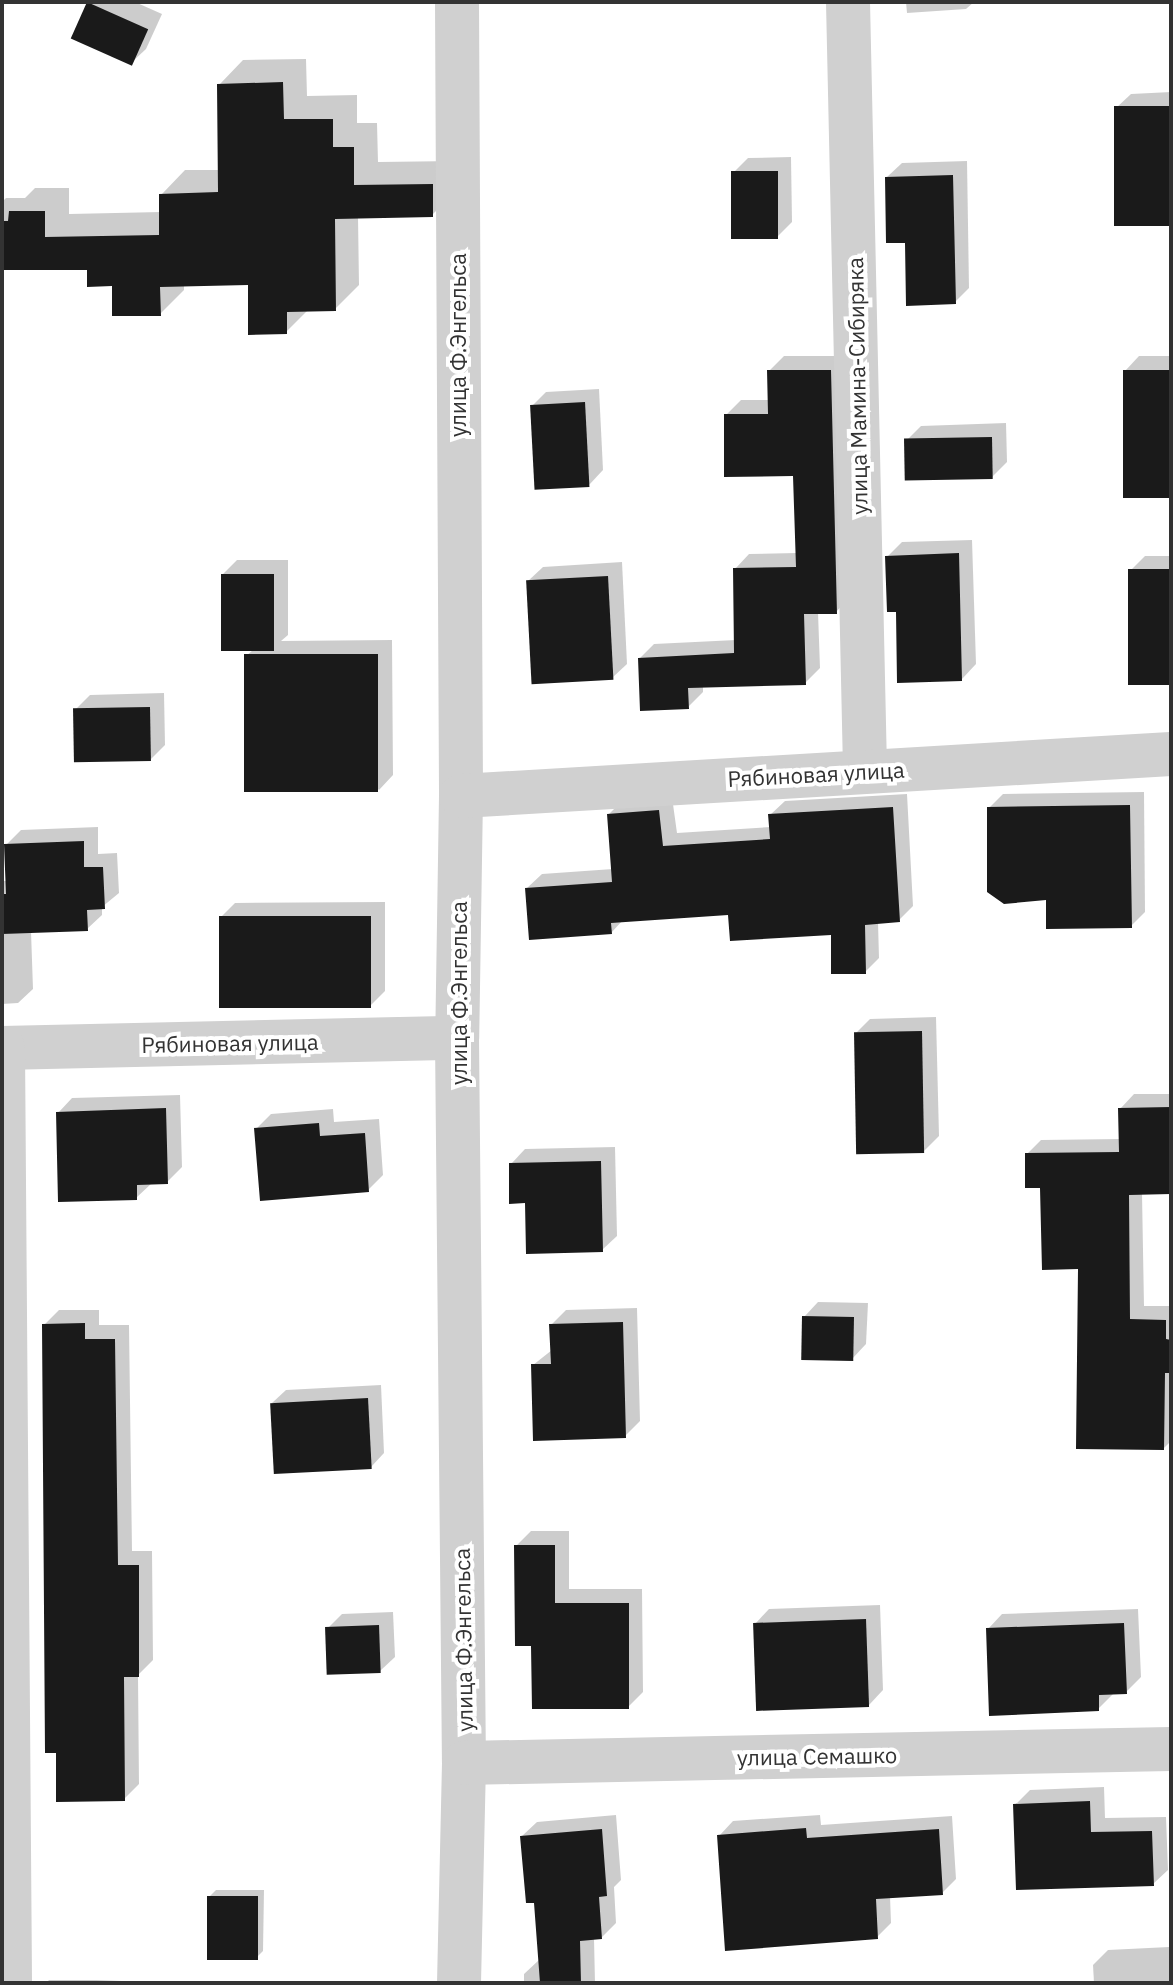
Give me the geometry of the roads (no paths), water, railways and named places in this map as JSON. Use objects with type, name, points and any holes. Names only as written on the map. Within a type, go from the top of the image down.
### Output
[{"type":"street","name":"улица Ф.Энгельса","points":[[457,2],[461,796],[457,1038],[464,1763],[459,1983]]},
{"type":"street","name":"улица Мамина-Сибиряка","points":[[848,2],[865,770]]},
{"type":"street","name":"Рябиновая улица","points":[[461,796],[1171,754]]},
{"type":"street","name":"Рябиновая улица","points":[[2,1048],[457,1038]]},
{"type":"street","points":[[2,1048],[10,1983]]},
{"type":"street","name":"улица Семашко","points":[[464,1763],[1171,1749]]}]
